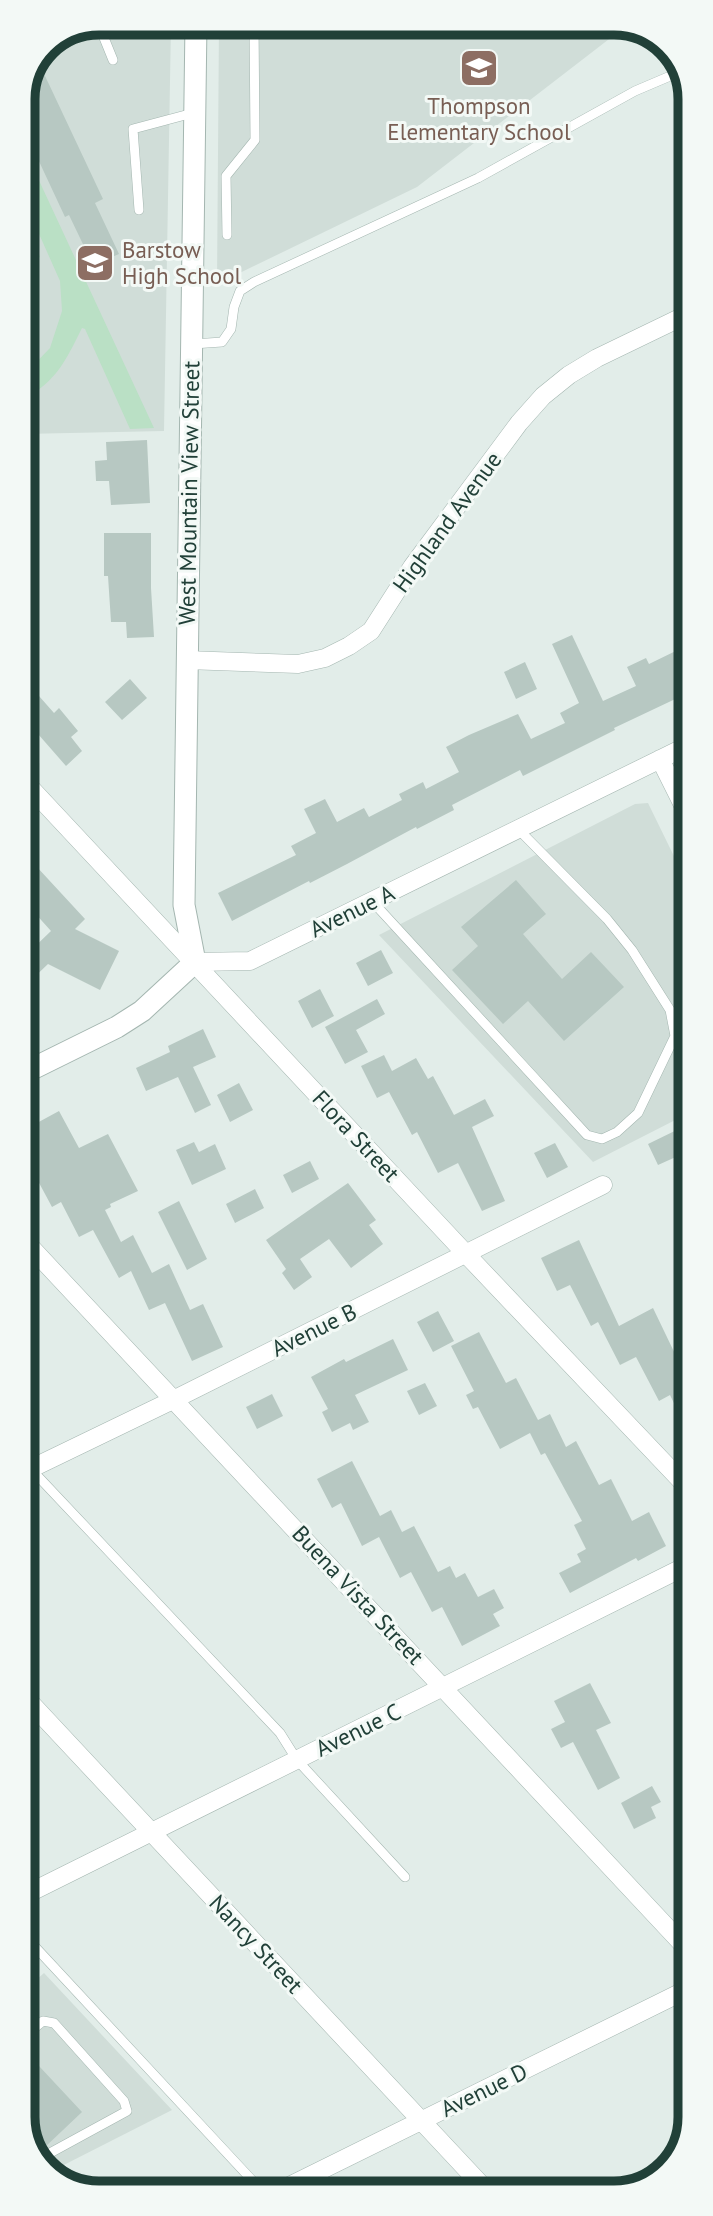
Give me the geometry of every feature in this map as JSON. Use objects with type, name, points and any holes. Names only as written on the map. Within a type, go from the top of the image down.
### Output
[{"type":"street","name":"West Mountain View Street","points":[[195,962],[184,905],[196,35]]},
{"type":"street","name":"Highland Avenue","points":[[186,660],[298,664],[325,658],[371,631],[445,523],[519,423],[543,396],[569,375],[597,358],[678,319]]},
{"type":"street","name":"Avenue A","points":[[195,962],[250,961],[678,751]]},
{"type":"street","points":[[660,759],[678,795]]},
{"type":"street","name":"Flora Street","points":[[35,793],[678,1476]]},
{"type":"street","points":[[35,1068],[117,1027],[142,1011],[195,962]]},
{"type":"street","name":"Avenue B","points":[[35,1467],[603,1185]]},
{"type":"street","name":"Buena Vista Street","points":[[35,1252],[678,1939]]},
{"type":"street","name":"Avenue C","points":[[35,1890],[678,1570]]},
{"type":"street","name":"Nancy Street","points":[[35,1709],[478,2181]]},
{"type":"street","name":"Avenue D","points":[[299,2181],[678,1994]]},
{"type":"lane","points":[[103,35],[113,60]]},
{"type":"lane","points":[[227,235],[226,176],[255,140],[254,35]]},
{"type":"lane","points":[[192,344],[222,342],[232,329],[234,307],[240,291],[254,282],[478,178],[635,91],[673,75]]},
{"type":"lane","points":[[139,210],[133,129],[195,112]]},
{"type":"lane","points":[[372,901],[587,1135],[602,1139],[617,1132],[638,1113],[675,1036],[670,1010],[632,950],[607,919],[518,829]]},
{"type":"lane","points":[[35,1477],[280,1733],[297,1760],[405,1877]]},
{"type":"lane","points":[[35,1947],[253,2181]]},
{"type":"lane","points":[[35,2028],[43,2021],[54,2023],[124,2101],[127,2111],[47,2154]]},
{"type":"shaded area","name":"Barstow High School","points":[[171,35],[164,431],[35,434],[36,87],[46,64],[54,54],[75,40],[87,36]]},
{"type":"shaded area","points":[[219,35],[614,35],[417,187],[217,284]]},
{"type":"shaded area","points":[[648,803],[678,864],[678,1119],[593,1162],[379,935],[635,804]]},
{"type":"shaded area","points":[[44,1973],[172,2110],[59,2167],[46,2152],[37,2133],[35,1981]]},
{"type":"green space","points":[[35,172],[154,428],[130,429],[85,329],[82,328],[59,369],[35,392],[35,364],[50,348],[62,311],[60,281],[35,225]]},
{"type":"green space","points":[[35,246],[40,257],[35,259]]},
{"type":"building","points":[[42,70],[103,199],[95,203],[119,254],[93,265],[69,215],[65,217],[35,153],[36,87]]},
{"type":"building","points":[[147,440],[150,503],[111,505],[109,481],[96,481],[95,461],[107,460],[106,442]]},
{"type":"building","points":[[104,533],[151,533],[154,637],[127,638],[126,622],[111,622],[108,576],[104,576]]},
{"type":"building","points":[[572,635],[603,701],[636,686],[627,667],[646,658],[649,664],[678,650],[678,698],[523,776],[520,770],[452,805],[454,810],[232,921],[218,893],[296,855],[291,846],[316,833],[304,809],[325,799],[337,822],[364,808],[369,817],[402,800],[399,794],[423,782],[426,789],[459,772],[446,747],[469,735],[518,714],[531,739],[565,723],[560,713],[579,703],[552,644]]},
{"type":"building","points":[[525,662],[537,689],[516,699],[504,672]]},
{"type":"building","points":[[130,679],[147,698],[122,720],[105,702]]},
{"type":"building","points":[[35,691],[54,713],[59,708],[78,731],[71,737],[82,751],[66,766],[35,731]]},
{"type":"building","points":[[35,865],[85,919],[75,929],[119,951],[100,990],[48,964],[35,976],[35,946],[51,931],[35,913]]},
{"type":"building","points":[[516,880],[546,914],[523,934],[562,979],[591,952],[624,987],[564,1041],[528,1001],[503,1024],[452,970],[478,946],[461,927]]},
{"type":"building","points":[[381,950],[393,973],[368,986],[356,963]]},
{"type":"building","points":[[320,989],[334,1016],[312,1028],[298,1001]]},
{"type":"building","points":[[377,999],[385,1014],[356,1030],[368,1052],[345,1064],[325,1027]]},
{"type":"building","points":[[203,1029],[216,1057],[193,1067],[211,1105],[195,1113],[178,1077],[146,1091],[136,1068],[170,1052],[168,1046]]},
{"type":"building","points":[[384,1055],[392,1071],[416,1058],[428,1079],[433,1076],[454,1115],[485,1099],[494,1116],[472,1127],[505,1201],[482,1211],[458,1163],[438,1173],[417,1132],[412,1135],[389,1092],[377,1098],[361,1066]]},
{"type":"building","points":[[239,1083],[253,1110],[230,1122],[217,1095]]},
{"type":"building","points":[[59,1111],[79,1148],[108,1134],[138,1191],[110,1204],[111,1207],[105,1210],[121,1242],[133,1235],[152,1273],[169,1264],[190,1310],[203,1304],[223,1347],[192,1361],[165,1303],[149,1310],[131,1271],[119,1278],[93,1230],[79,1237],[61,1202],[52,1207],[35,1175],[35,1124]]},
{"type":"building","points":[[678,1129],[678,1156],[658,1165],[648,1144]]},
{"type":"building","points":[[194,1142],[199,1152],[215,1144],[226,1169],[192,1185],[176,1150]]},
{"type":"building","points":[[555,1143],[568,1167],[547,1178],[534,1153]]},
{"type":"building","points":[[310,1161],[319,1179],[292,1193],[283,1175]]},
{"type":"building","points":[[348,1183],[376,1220],[369,1225],[383,1244],[351,1268],[329,1239],[300,1259],[312,1277],[294,1290],[282,1273],[286,1269],[266,1240]]},
{"type":"building","points":[[255,1189],[264,1208],[235,1223],[226,1204]]},
{"type":"building","points":[[179,1201],[207,1259],[187,1270],[158,1212]]},
{"type":"building","points":[[579,1240],[619,1326],[653,1308],[678,1360],[678,1411],[670,1395],[659,1401],[636,1357],[620,1365],[598,1322],[591,1326],[570,1285],[557,1291],[541,1258]]},
{"type":"building","points":[[438,1311],[454,1341],[433,1352],[417,1322]]},
{"type":"building","points":[[479,1332],[506,1383],[516,1378],[538,1420],[550,1414],[566,1447],[576,1441],[599,1485],[611,1479],[632,1521],[649,1512],[666,1546],[638,1561],[636,1558],[570,1593],[559,1573],[581,1562],[577,1554],[586,1549],[574,1525],[582,1521],[545,1453],[541,1455],[530,1433],[500,1449],[478,1407],[473,1409],[466,1395],[474,1391],[451,1346]]},
{"type":"building","points":[[393,1339],[408,1370],[355,1395],[369,1422],[353,1430],[350,1423],[332,1432],[322,1412],[328,1409],[311,1377],[344,1359],[346,1362]]},
{"type":"building","points":[[425,1383],[437,1406],[419,1415],[407,1391]]},
{"type":"building","points":[[272,1394],[283,1416],[257,1429],[246,1407]]},
{"type":"building","points":[[352,1461],[380,1516],[391,1510],[402,1532],[414,1526],[438,1572],[450,1566],[456,1578],[465,1573],[478,1597],[494,1589],[504,1608],[493,1614],[500,1626],[462,1646],[442,1607],[432,1612],[411,1572],[400,1578],[379,1537],[362,1546],[341,1503],[332,1508],[317,1479]]},
{"type":"building","points":[[590,1683],[611,1723],[596,1730],[620,1778],[598,1790],[573,1742],[561,1748],[551,1729],[565,1722],[554,1701]]},
{"type":"building","points":[[652,1786],[661,1802],[651,1807],[656,1818],[634,1829],[621,1803]]},
{"type":"building","points":[[35,2062],[82,2112],[44,2148],[37,2133],[35,2117]]},
{"type":"place","name":"Thompson Elementary School","points":[[479,68]]},
{"type":"place","name":"Barstow High School","points":[[95,263]]}]
